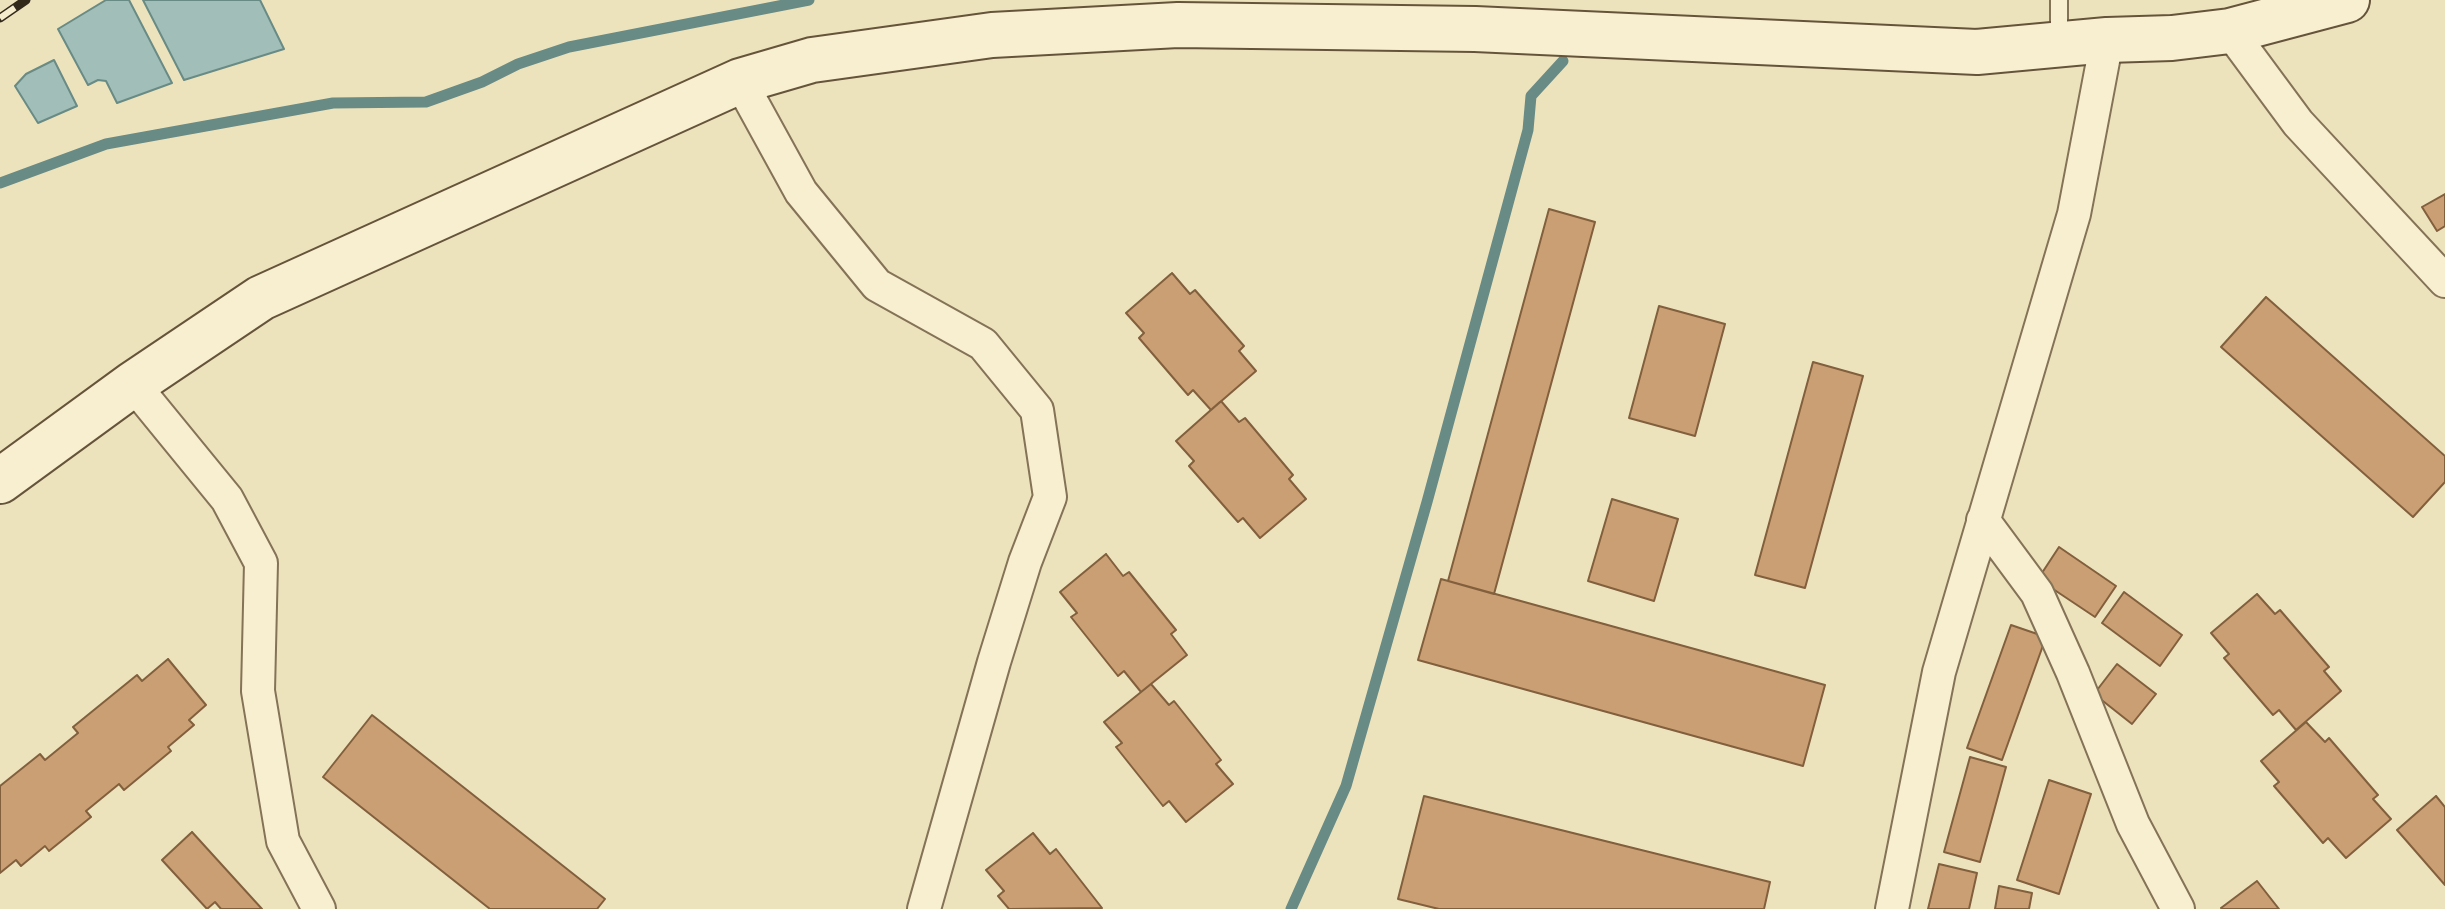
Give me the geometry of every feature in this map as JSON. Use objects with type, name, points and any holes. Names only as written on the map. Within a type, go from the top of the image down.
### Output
[{"type":"street","points":[[0,481],[133,384],[261,298],[740,81],[812,60],[992,35],[1178,25],[1475,29],[1977,52],[2230,31],[2347,0]]},
{"type":"street","points":[[2230,31],[2298,123],[2445,281]]},
{"type":"street","points":[[1892,909],[1939,672],[2074,214],[2107,40]]},
{"type":"street","points":[[740,81],[801,192],[877,285],[983,344],[1037,410],[1050,497],[1007,619],[924,909]]},
{"type":"street","points":[[133,384],[227,499],[261,563],[258,691],[283,841],[319,909]]},
{"type":"street","points":[[1983,520],[2037,593],[2073,673],[2133,824],[2178,909]]},
{"type":"lane","points":[[2059,0],[2059,44]]},
{"type":"water","points":[[106,0],[129,0],[172,83],[117,103],[106,81],[98,80],[88,85],[58,29]]},
{"type":"water","points":[[143,0],[260,0],[284,49],[184,80]]},
{"type":"water","points":[[54,60],[77,106],[38,123],[15,86],[26,74]]},
{"type":"building","points":[[2445,194],[2445,226],[2437,231],[2422,207]]},
{"type":"building","points":[[1549,209],[1595,222],[1494,594],[1448,581]]},
{"type":"building","points":[[1172,273],[1190,294],[1195,290],[1244,346],[1239,351],[1256,371],[1211,410],[1193,390],[1188,395],[1139,338],[1144,333],[1126,313]]},
{"type":"building","points":[[2266,297],[2445,456],[2445,482],[2413,517],[2221,347]]},
{"type":"building","points":[[1659,306],[1725,324],[1695,436],[1629,418]]},
{"type":"building","points":[[1813,362],[1863,376],[1805,588],[1755,575]]},
{"type":"building","points":[[1221,401],[1239,422],[1245,418],[1293,475],[1289,479],[1306,499],[1260,538],[1243,518],[1238,522],[1189,466],[1194,461],[1176,441]]},
{"type":"building","points":[[1612,499],[1678,519],[1654,601],[1588,581]]},
{"type":"building","points":[[2059,547],[2116,586],[2095,617],[2038,579]]},
{"type":"building","points":[[1106,554],[1123,576],[1129,572],[1176,630],[1171,634],[1187,655],[1141,692],[1124,671],[1118,676],[1071,617],[1077,613],[1060,592]]},
{"type":"building","points":[[1441,579],[1825,685],[1803,766],[1418,660]]},
{"type":"building","points":[[2124,592],[2182,635],[2160,666],[2102,623]]},
{"type":"building","points":[[2257,594],[2275,614],[2280,610],[2329,667],[2324,671],[2341,691],[2296,730],[2279,710],[2273,715],[2224,658],[2229,654],[2211,633]]},
{"type":"building","points":[[2011,625],[2046,637],[2002,760],[1967,748]]},
{"type":"building","points":[[168,659],[206,705],[189,720],[194,725],[168,747],[171,751],[124,790],[119,784],[86,811],[91,817],[49,851],[45,846],[21,866],[16,860],[0,873],[0,786],[40,754],[45,760],[78,733],[73,727],[137,675],[142,681]]},
{"type":"building","points":[[2117,664],[2156,694],[2132,724],[2094,694]]},
{"type":"building","points":[[1151,684],[1169,705],[1174,701],[1221,760],[1216,764],[1233,784],[1186,822],[1169,801],[1163,806],[1116,747],[1122,743],[1104,722]]},
{"type":"building","points":[[372,715],[605,899],[597,909],[490,909],[323,777]]},
{"type":"building","points":[[2306,722],[2325,742],[2329,738],[2378,795],[2373,799],[2391,819],[2346,858],[2328,838],[2323,843],[2274,786],[2279,782],[2261,761]]},
{"type":"building","points":[[1970,757],[2006,767],[1980,862],[1944,852]]},
{"type":"building","points":[[2049,780],[2091,794],[2059,894],[2017,880]]},
{"type":"building","points":[[1424,796],[1770,882],[1764,909],[1439,909],[1398,899]]},
{"type":"building","points":[[2436,796],[2445,807],[2445,885],[2397,830]]},
{"type":"building","points":[[192,832],[262,909],[221,909],[215,902],[207,909],[162,860]]},
{"type":"building","points":[[1033,833],[1050,854],[1056,849],[1102,908],[1009,909],[998,896],[1004,891],[986,870]]},
{"type":"building","points":[[1939,864],[1977,873],[1969,909],[1928,909]]},
{"type":"building","points":[[2257,881],[2279,909],[2221,908]]},
{"type":"building","points":[[1999,886],[2032,893],[2029,909],[1995,909]]},
{"type":"waterway","points":[[0,183],[106,144],[333,103],[426,102],[482,82],[518,64],[569,47],[809,0]]},
{"type":"waterway","points":[[1291,909],[1346,786],[1528,130],[1531,96],[1563,61]]},
{"type":"railway","points":[[0,18],[26,0]]}]
